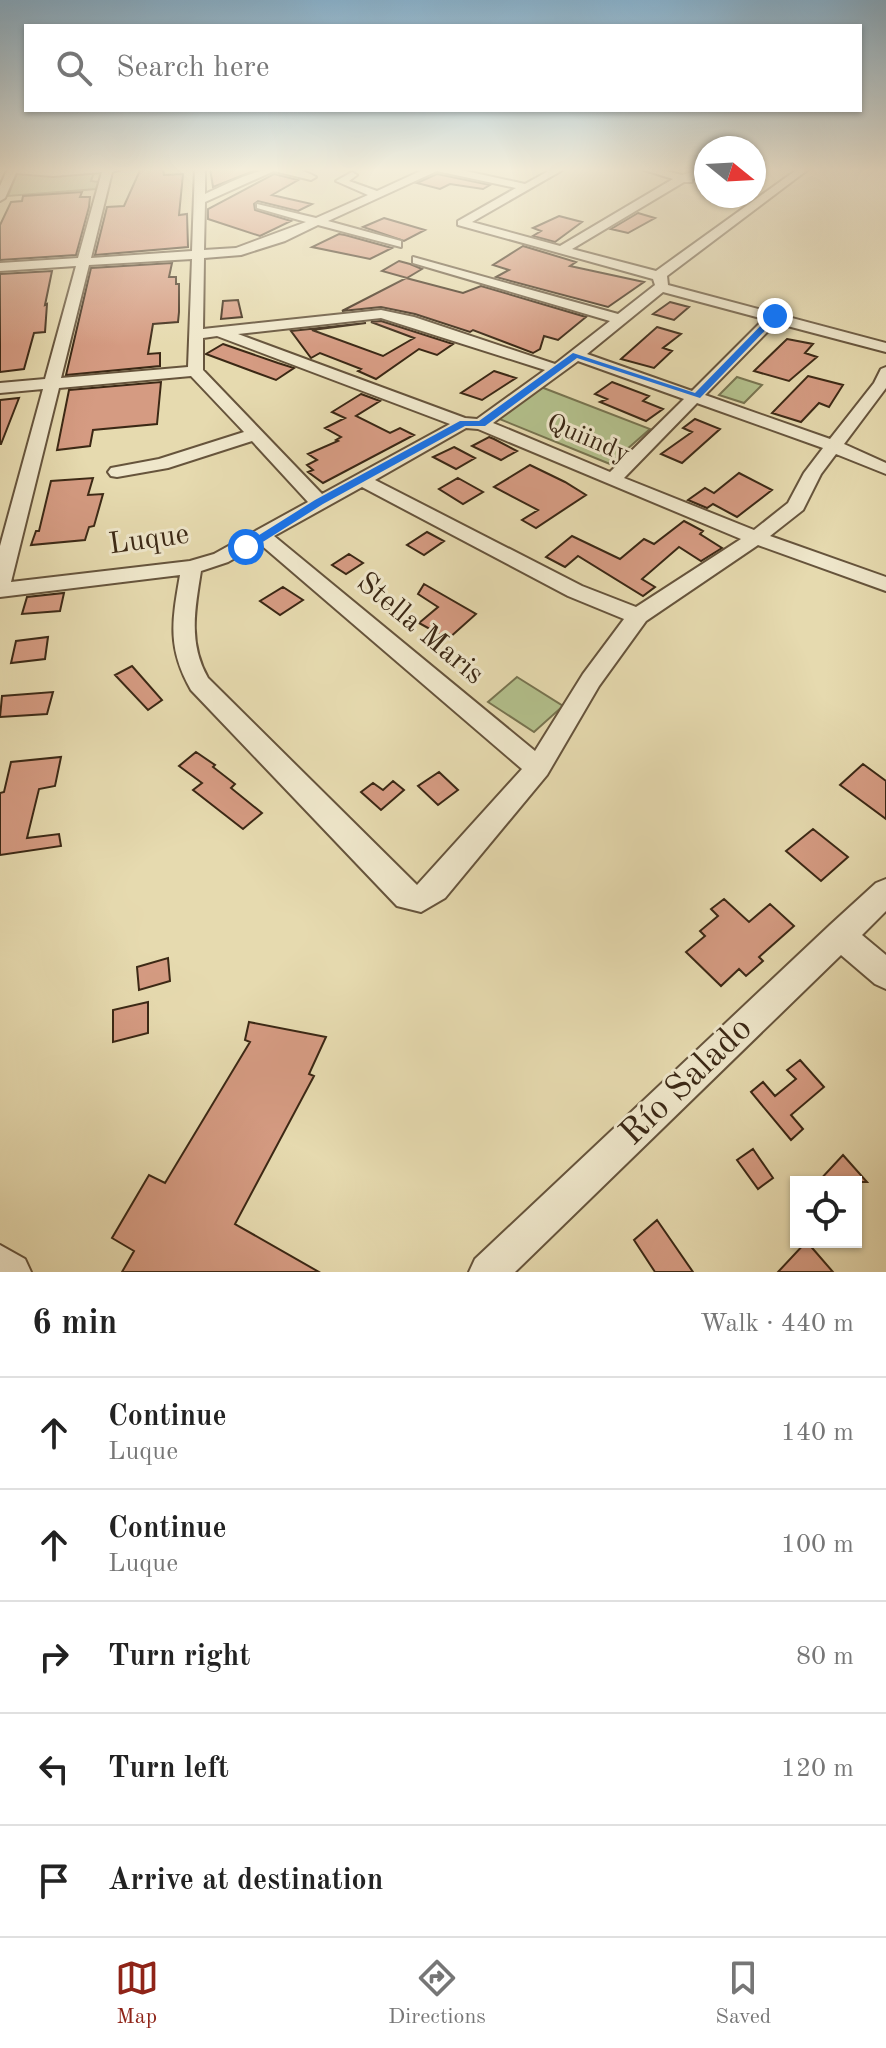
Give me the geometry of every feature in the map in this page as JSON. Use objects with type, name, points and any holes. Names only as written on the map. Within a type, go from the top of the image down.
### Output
[{"type":"street","points":[[0,587],[93,227]]},
{"type":"street","points":[[200,227],[195,371],[319,502]]},
{"type":"street","points":[[0,267],[200,255],[253,248],[304,227]]},
{"type":"street","points":[[336,227],[397,244]]},
{"type":"street","points":[[479,227],[563,249],[661,282],[886,348]]},
{"type":"street","points":[[563,249],[600,227]]},
{"type":"street","name":"Luque","points":[[0,587],[191,567],[221,558],[263,537],[319,502],[472,423],[556,369],[729,227]]},
{"type":"street","points":[[417,260],[619,319]]},
{"type":"street","points":[[198,334],[381,314],[409,320],[556,369]]},
{"type":"street","points":[[614,478],[775,316]]},
{"type":"street","name":"Quiindy","points":[[222,333],[472,423],[614,478],[676,507],[886,584]]},
{"type":"street","points":[[576,355],[835,447],[886,469]]},
{"type":"street","points":[[0,388],[195,371]]},
{"type":"street","points":[[191,567],[181,641],[186,662],[199,684],[407,897],[421,899],[435,889],[538,768],[591,680],[638,616],[757,537],[796,506],[813,473],[884,381]]},
{"type":"street","points":[[117,472],[162,464],[255,434]]},
{"type":"street","points":[[362,480],[575,591],[638,616]]},
{"type":"street","name":"Stella Maris","points":[[263,537],[538,768]]},
{"type":"street","name":"Río Salado","points":[[488,1272],[886,892]]},
{"type":"street","points":[[840,935],[886,974]]},
{"type":"green space","points":[[737,377],[762,385],[744,403],[719,395]]},
{"type":"green space","points":[[541,387],[650,429],[610,464],[497,418]]},
{"type":"green space","points":[[517,677],[563,706],[534,732],[488,702]]},
{"type":"building","points":[[0,227],[83,227],[76,255],[0,260]]},
{"type":"building","points":[[102,227],[187,227],[188,247],[95,255]]},
{"type":"building","points":[[234,227],[278,227],[260,236]]},
{"type":"building","points":[[364,227],[425,230],[404,241]]},
{"type":"building","points":[[575,227],[555,242],[533,236],[541,231],[533,228]]},
{"type":"building","points":[[614,227],[638,227],[628,233],[611,229]]},
{"type":"building","points":[[339,234],[392,248],[370,259],[312,247]]},
{"type":"building","points":[[523,246],[576,262],[570,266],[644,282],[608,307],[496,277],[509,270],[493,265]]},
{"type":"building","points":[[399,261],[422,269],[407,278],[382,271]]},
{"type":"building","points":[[172,263],[169,277],[176,277],[176,284],[179,284],[178,322],[153,324],[148,354],[160,353],[160,366],[66,375],[91,268]]},
{"type":"building","points":[[52,271],[45,305],[45,332],[34,333],[24,369],[0,372],[0,274]]},
{"type":"building","points":[[406,278],[463,293],[481,286],[586,317],[558,340],[544,336],[540,349],[533,353],[473,330],[470,332],[415,314],[381,307],[342,311]]},
{"type":"building","points":[[238,300],[242,317],[221,319],[223,301]]},
{"type":"building","points":[[670,302],[689,307],[674,320],[653,314]]},
{"type":"building","points":[[381,321],[453,344],[437,355],[419,349],[376,379],[358,371],[361,369],[320,353],[311,358],[291,331],[366,323],[312,330],[383,356],[414,338],[371,322]]},
{"type":"building","points":[[657,327],[681,334],[663,348],[672,351],[654,368],[621,359]]},
{"type":"building","points":[[787,339],[813,344],[805,353],[817,357],[789,381],[754,371]]},
{"type":"building","points":[[223,344],[294,368],[276,380],[206,354]]},
{"type":"building","points":[[494,371],[516,378],[482,400],[461,393]]},
{"type":"building","points":[[808,376],[843,385],[829,407],[819,403],[801,422],[772,413]]},
{"type":"building","points":[[161,382],[157,424],[93,430],[90,446],[57,450],[69,390]]},
{"type":"building","points":[[612,382],[649,396],[643,401],[663,409],[646,421],[600,402],[607,399],[595,394]]},
{"type":"building","points":[[361,394],[380,401],[356,416],[390,433],[400,428],[414,435],[323,483],[308,472],[313,470],[307,465],[317,460],[308,454],[338,441],[341,437],[325,428],[345,418],[332,412]]},
{"type":"building","points":[[19,398],[1,444],[0,444],[0,400]]},
{"type":"building","points":[[695,419],[720,429],[682,463],[661,454],[692,432],[683,428]]},
{"type":"building","points":[[489,437],[517,451],[501,460],[472,446]]},
{"type":"building","points":[[454,447],[475,458],[456,469],[433,457]]},
{"type":"building","points":[[530,465],[586,495],[536,528],[522,520],[538,510],[494,487]]},
{"type":"building","points":[[739,473],[772,490],[737,517],[713,504],[707,508],[688,500],[705,488],[714,493]]},
{"type":"building","points":[[93,478],[88,495],[103,494],[94,526],[89,527],[85,540],[31,545],[36,531],[39,531],[51,481]]},
{"type":"building","points":[[458,478],[483,492],[463,504],[439,489]]},
{"type":"building","points":[[684,521],[703,531],[700,534],[722,548],[701,561],[679,547],[642,579],[655,587],[643,596],[578,556],[565,567],[546,557],[572,536],[620,559],[644,539],[654,544]]},
{"type":"building","points":[[427,532],[444,541],[424,555],[407,545]]},
{"type":"building","points":[[349,554],[363,563],[346,574],[332,565]]},
{"type":"building","points":[[424,584],[476,614],[448,639],[419,623],[438,607],[418,594]]},
{"type":"building","points":[[283,587],[303,600],[280,615],[260,601]]},
{"type":"building","points":[[64,593],[60,611],[22,614],[27,597]]},
{"type":"building","points":[[48,637],[45,659],[11,663],[16,641]]},
{"type":"building","points":[[132,666],[162,700],[148,710],[115,675]]},
{"type":"building","points":[[53,692],[47,714],[0,717],[2,696]]},
{"type":"building","points":[[196,752],[215,765],[213,767],[235,784],[231,788],[262,813],[243,829],[193,790],[202,783],[179,766]]},
{"type":"building","points":[[61,757],[55,786],[39,789],[27,838],[59,834],[61,846],[0,855],[0,793],[4,792],[11,762]]},
{"type":"building","points":[[863,764],[886,781],[886,819],[840,785]]},
{"type":"building","points":[[439,772],[458,790],[438,805],[418,786]]},
{"type":"building","points":[[393,781],[404,790],[381,810],[361,792],[373,783],[383,790]]},
{"type":"building","points":[[813,829],[848,857],[821,881],[786,851]]},
{"type":"building","points":[[724,899],[749,922],[770,904],[794,926],[759,957],[763,961],[746,976],[739,969],[721,986],[686,952],[705,936],[700,931],[718,916],[711,909]]},
{"type":"building","points":[[168,958],[170,981],[139,990],[137,967]]},
{"type":"building","points":[[148,1002],[148,1033],[113,1042],[113,1010]]},
{"type":"building","points":[[249,1022],[326,1037],[309,1074],[314,1076],[235,1224],[319,1272],[122,1272],[134,1251],[112,1238],[149,1175],[165,1183],[250,1042],[245,1040]]},
{"type":"building","points":[[800,1060],[824,1087],[791,1115],[803,1129],[791,1140],[751,1092],[763,1082],[775,1096],[796,1079],[787,1070]]},
{"type":"building","points":[[753,1149],[773,1178],[758,1189],[737,1160]]},
{"type":"building","points":[[843,1155],[862,1176],[824,1176]]},
{"type":"building","points":[[657,1220],[693,1272],[655,1272],[634,1240]]},
{"type":"building","points":[[800,1248],[812,1248],[833,1272],[778,1272]]},
{"type":"route","points":[[246,547],[319,502],[463,423],[481,424],[576,355],[696,396],[775,316]]}]
